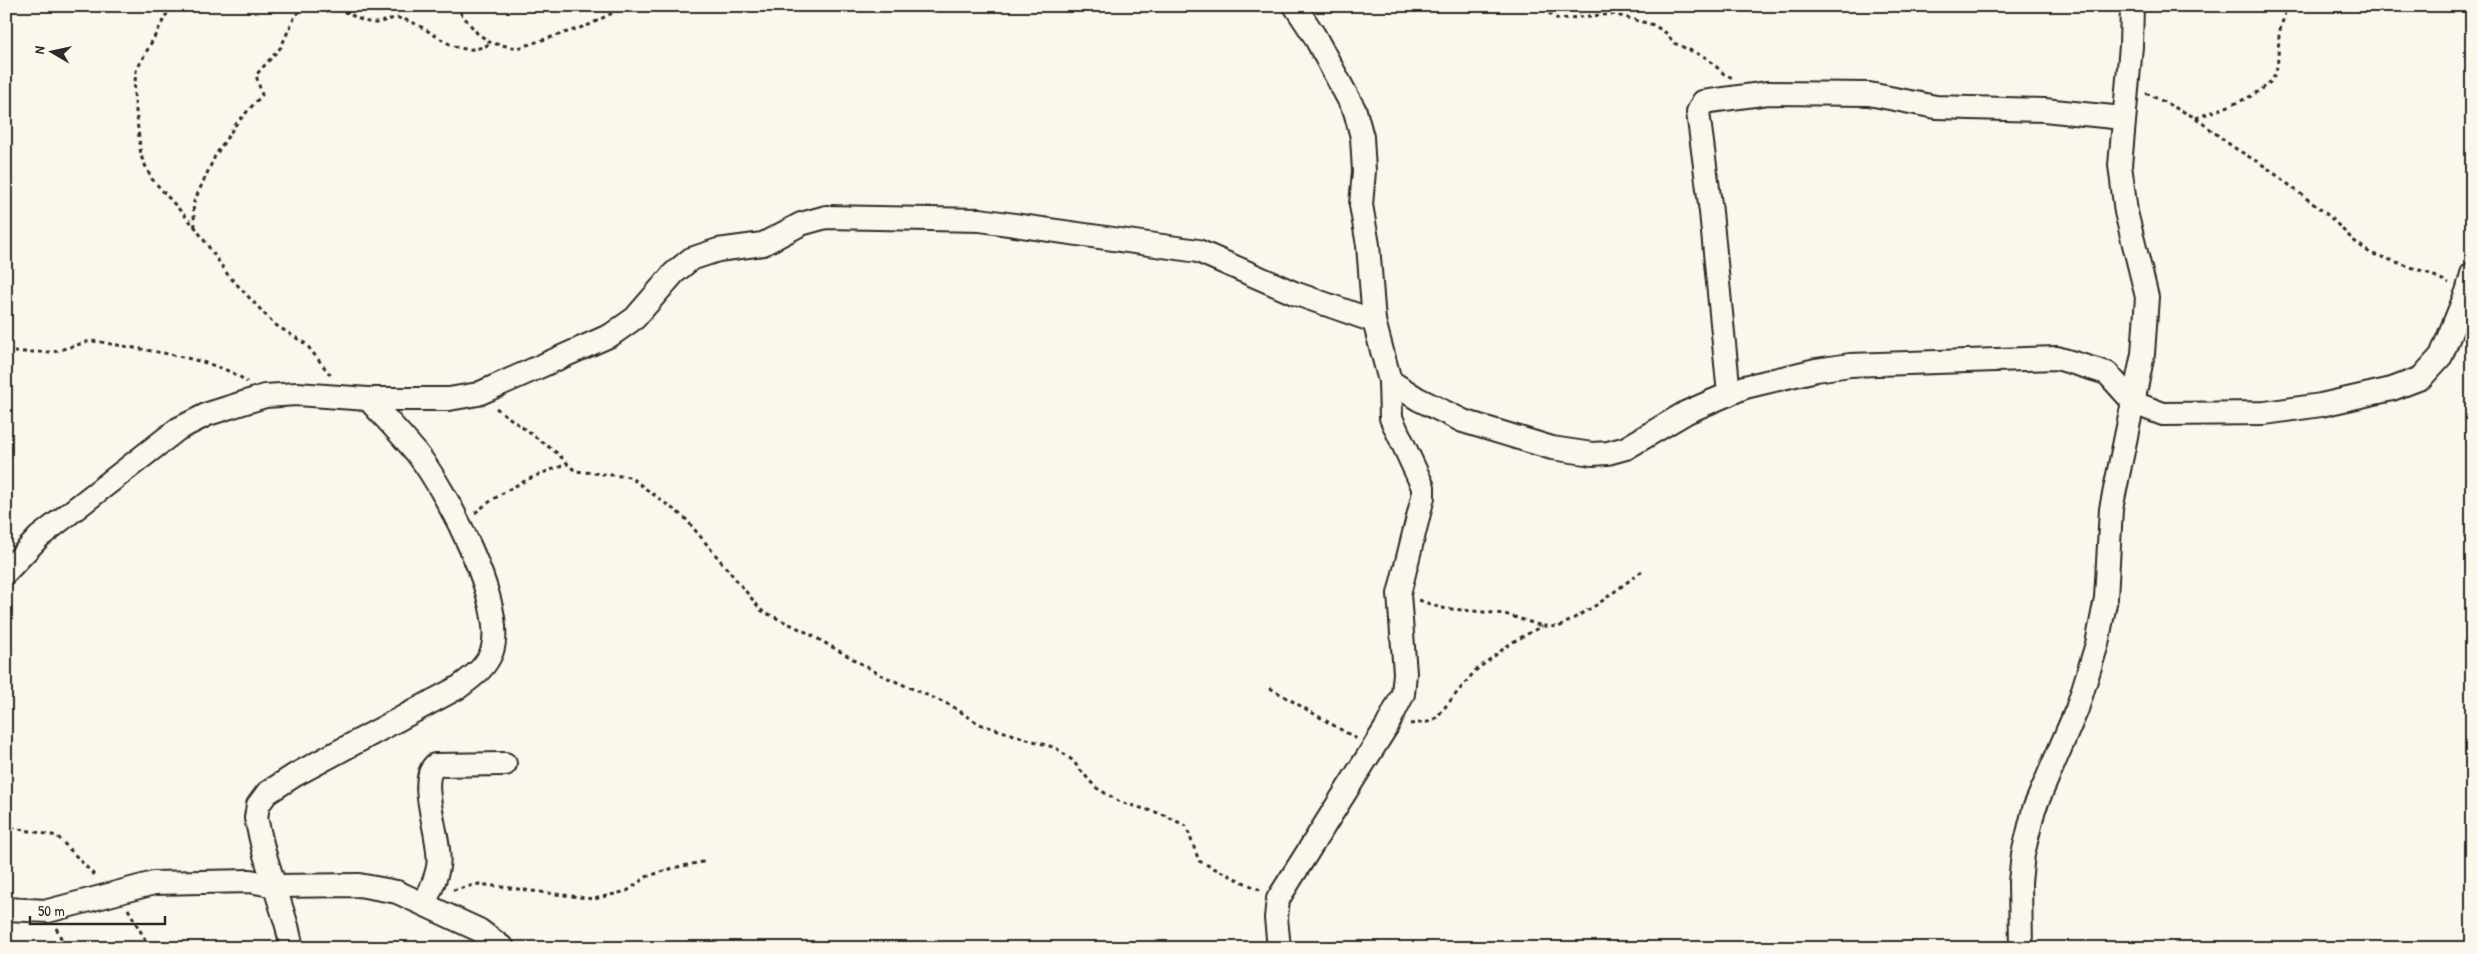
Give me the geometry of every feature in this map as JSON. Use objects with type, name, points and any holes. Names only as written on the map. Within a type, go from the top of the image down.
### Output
[{"type":"street","points":[[1278,948],[1276,918],[1278,899],[1387,726],[1403,694],[1405,673],[1400,594],[1423,497],[1423,486],[1391,418],[1390,381],[1374,321],[1368,245],[1361,205],[1364,171],[1362,137],[1355,111],[1314,35],[1295,6]]},
{"type":"street","points":[[2021,948],[2020,882],[2023,854],[2034,809],[2077,709],[2097,644],[2106,598],[2111,509],[2143,354],[2147,297],[2126,212],[2121,175],[2123,118],[2131,46],[2132,6]]},
{"type":"street","points":[[1729,394],[1712,212],[1698,112],[1703,102],[1768,93],[1869,94],[1936,106],[2044,110],[2123,118]]},
{"type":"street","points":[[6,572],[39,537],[178,430],[208,414],[265,396],[297,394],[368,399],[450,399],[478,394],[611,334],[635,318],[674,273],[691,259],[718,250],[764,244],[801,224],[826,217],[980,220],[1198,251],[1294,293],[1374,321]]},
{"type":"street","points":[[1390,381],[1418,399],[1463,421],[1552,448],[1592,454],[1608,453],[1626,448],[1687,412],[1766,381],[1850,365],[2056,358],[2107,373],[2134,403],[2163,414],[2265,413],[2321,405],[2412,383],[2429,372],[2441,356],[2470,287]]},
{"type":"street","points":[[292,948],[264,852],[256,818],[258,805],[267,793],[309,768],[459,687],[482,669],[492,651],[495,623],[487,587],[458,526],[419,457],[368,399]]},
{"type":"street","points":[[427,898],[438,867],[438,845],[427,790],[431,769],[435,765],[505,764]]},
{"type":"street","points":[[6,909],[48,912],[154,883],[250,881],[275,886],[359,886],[427,898],[504,948]]},
{"type":"path","points":[[171,6],[136,71],[134,93],[141,156],[150,178],[195,227],[228,275],[274,324],[306,344],[334,380]]},
{"type":"path","points":[[455,6],[477,33],[491,44],[504,47],[530,45],[590,25],[618,10],[686,10]]},
{"type":"path","points":[[1545,6],[1549,13],[1558,19],[1613,14],[1645,22],[1666,33],[1681,47],[1707,58],[1724,74],[1768,93]]},
{"type":"path","points":[[2196,118],[2250,96],[2268,85],[2275,74],[2279,32],[2286,13],[2285,6]]},
{"type":"path","points":[[195,227],[193,204],[215,156],[236,124],[262,96],[256,75],[281,47],[295,16],[304,7],[342,12],[358,20],[376,23],[396,18],[430,30],[441,41],[462,49],[483,48],[491,44]]},
{"type":"path","points":[[2126,82],[2196,118],[2233,147],[2266,167],[2330,216],[2353,240],[2370,252],[2470,287]]},
{"type":"path","points":[[6,352],[53,352],[90,341],[101,342],[218,366],[237,374],[265,396]]},
{"type":"path","points":[[478,394],[568,463],[575,471],[630,477],[685,518],[762,611],[806,632],[880,675],[952,706],[979,724],[1056,748],[1072,760],[1095,787],[1120,802],[1162,814],[1186,826],[1198,861],[1278,899]]},
{"type":"path","points":[[458,526],[520,482],[538,473],[568,463]]},
{"type":"path","points":[[1400,594],[1441,608],[1505,614],[1542,626],[1564,626],[1580,617],[1642,571]]},
{"type":"path","points":[[1387,726],[1420,724],[1436,718],[1475,671],[1511,643],[1542,626]]},
{"type":"path","points":[[1270,688],[1332,726],[1373,747]]},
{"type":"path","points":[[6,821],[14,828],[57,836],[92,874],[119,893],[150,948]]},
{"type":"path","points":[[427,898],[479,884],[594,899],[627,891],[646,877],[672,868],[707,861]]}]
